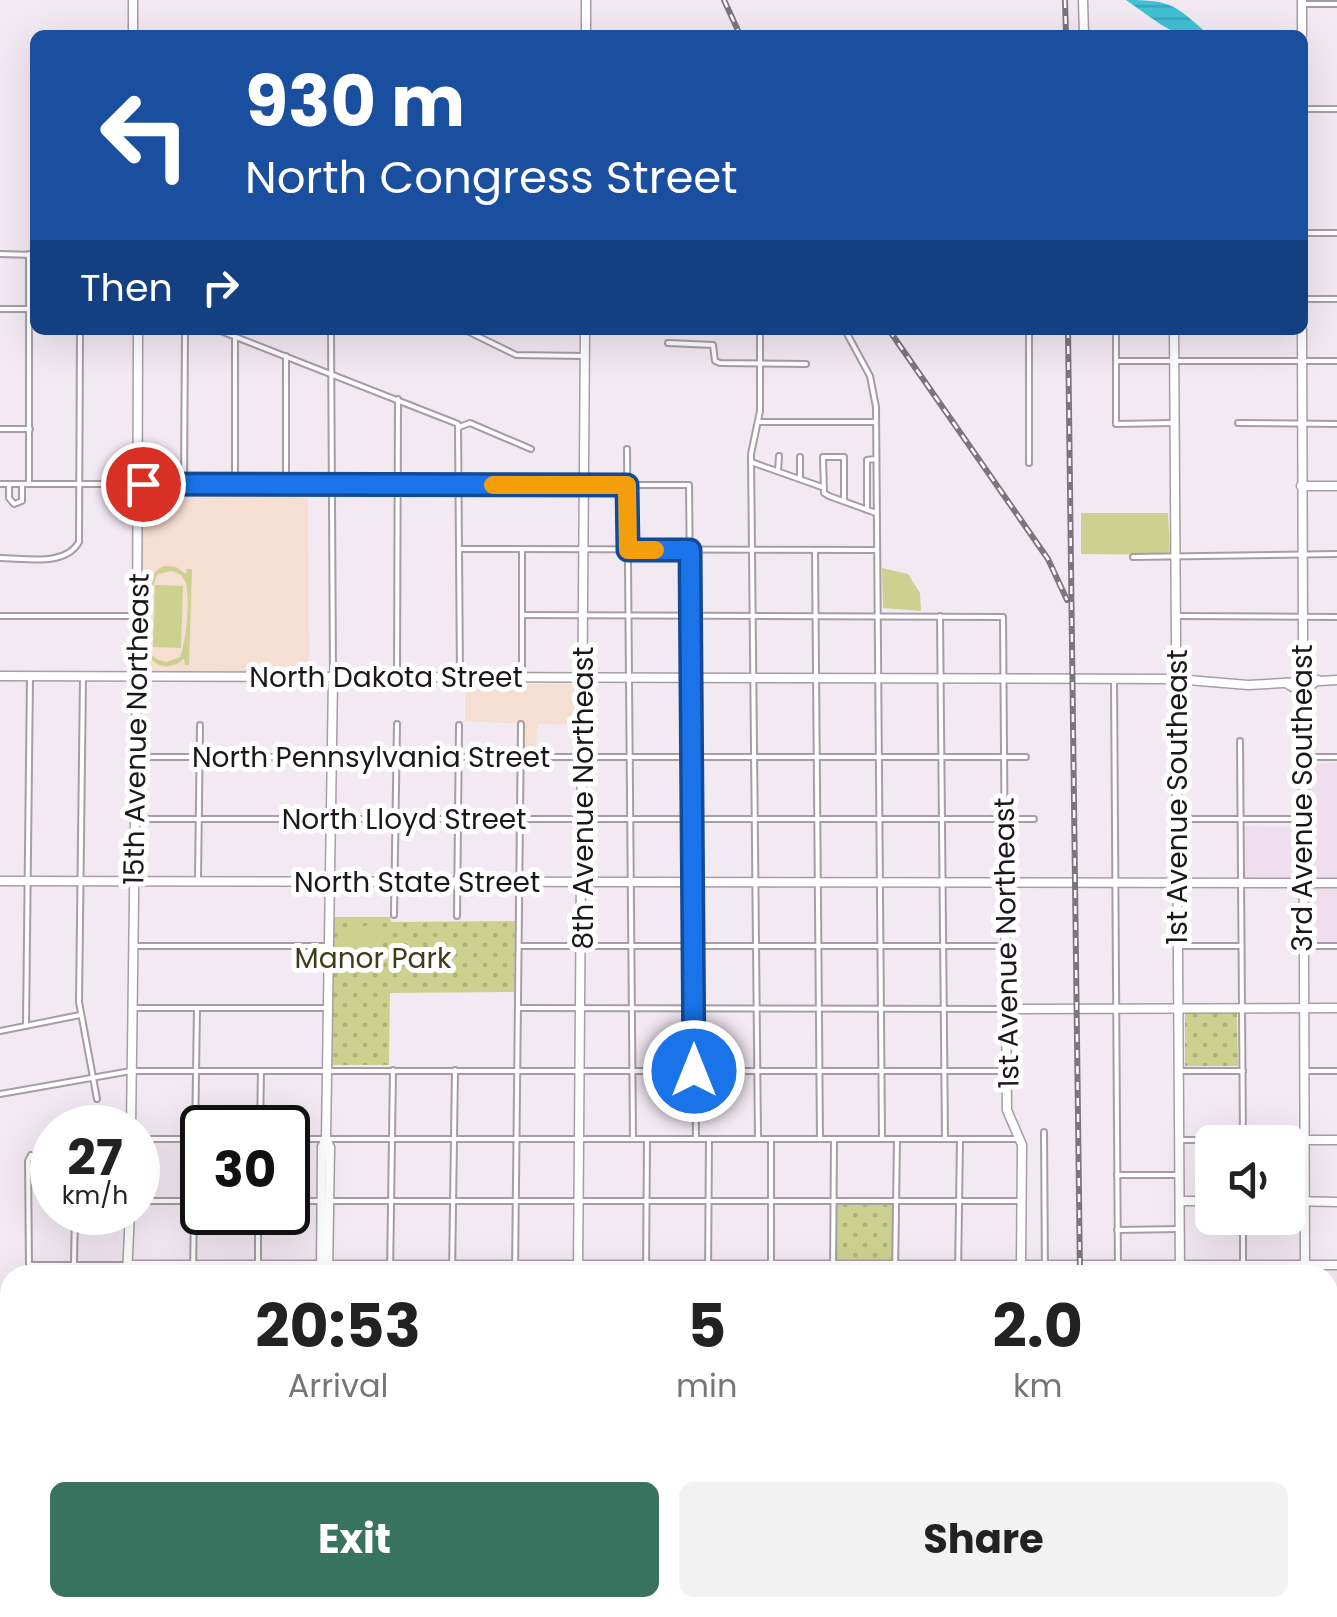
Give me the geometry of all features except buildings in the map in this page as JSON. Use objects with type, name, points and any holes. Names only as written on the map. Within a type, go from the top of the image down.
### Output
[{"type":"street","points":[[134,0],[134,30]]},
{"type":"street","points":[[586,0],[586,30]]},
{"type":"street","points":[[1083,0],[1084,30]]},
{"type":"street","points":[[1302,30],[1302,2],[1337,4]]},
{"type":"street","points":[[1308,109],[1337,109]]},
{"type":"street","points":[[1308,233],[1337,233]]},
{"type":"street","points":[[0,254],[30,255]]},
{"type":"street","points":[[1308,299],[1337,299]]},
{"type":"street","points":[[0,309],[30,309]]},
{"type":"street","points":[[9,484],[9,498],[14,504],[22,501],[30,429],[32,335]]},
{"type":"street","points":[[0,558],[59,558],[73,551],[80,535],[80,335]]},
{"type":"street","name":"15th Avenue Northeast","points":[[130,1105],[138,335]]},
{"type":"street","points":[[184,484],[185,335]]},
{"type":"street","points":[[231,335],[459,426],[470,423],[531,449]]},
{"type":"street","points":[[325,1265],[330,1147],[326,1139],[332,677],[331,335]]},
{"type":"street","points":[[476,335],[516,355],[584,356]]},
{"type":"street","name":"8th Avenue Northeast","points":[[578,1265],[585,335]]},
{"type":"street","points":[[758,1139],[752,462],[758,422],[760,335]]},
{"type":"street","points":[[847,335],[872,382],[876,422],[882,1139]]},
{"type":"street","points":[[1029,335],[1029,462]]},
{"type":"street","points":[[1116,335],[1116,424],[1174,424]]},
{"type":"street","name":"1st Avenue Southeast","points":[[1174,335],[1180,1265]]},
{"type":"street","name":"3rd Avenue Southeast","points":[[1302,335],[1305,1125]]},
{"type":"street","points":[[235,484],[236,337]]},
{"type":"street","points":[[668,344],[713,344],[718,363],[806,364]]},
{"type":"street","points":[[286,356],[286,484]]},
{"type":"street","points":[[1116,361],[1337,362]]},
{"type":"street","points":[[397,677],[398,399]]},
{"type":"street","points":[[758,422],[876,422]]},
{"type":"street","points":[[1238,424],[1337,424]]},
{"type":"street","points":[[459,426],[460,678]]},
{"type":"street","points":[[0,429],[30,429]]},
{"type":"street","points":[[627,449],[633,1139]]},
{"type":"street","points":[[778,456],[778,471]]},
{"type":"street","points":[[800,457],[800,479]]},
{"type":"street","points":[[844,501],[844,458],[822,457],[824,493],[844,501],[867,510],[876,513]]},
{"type":"street","points":[[867,510],[867,460],[876,459]]},
{"type":"street","points":[[752,462],[822,487]]},
{"type":"street","points":[[0,484],[689,485],[696,1139]]},
{"type":"street","points":[[1301,486],[1337,486]]},
{"type":"street","points":[[460,549],[877,550]]},
{"type":"street","points":[[522,549],[522,678]]},
{"type":"street","points":[[815,550],[820,1139]]},
{"type":"street","points":[[1133,557],[1337,554]]},
{"type":"street","points":[[522,615],[940,616],[945,1139]]},
{"type":"street","points":[[0,616],[138,616]]},
{"type":"street","name":"1st Avenue Northeast","points":[[940,616],[1002,617],[1008,1114],[1022,1139],[1020,1265]]},
{"type":"street","points":[[1176,616],[1337,616]]},
{"type":"street","name":"North Dakota Street","points":[[0,676],[1176,678],[1240,685],[1337,680]]},
{"type":"street","points":[[26,1026],[30,676]]},
{"type":"street","points":[[83,676],[80,1015],[98,1100]]},
{"type":"street","points":[[1114,679],[1118,1265]]},
{"type":"street","points":[[1301,700],[1307,688],[1318,680]]},
{"type":"street","points":[[1280,682],[1296,689],[1301,700]]},
{"type":"street","points":[[394,915],[397,724]]},
{"type":"street","points":[[457,916],[459,724]]},
{"type":"street","points":[[515,1265],[521,724]]},
{"type":"street","points":[[198,882],[200,725]]},
{"type":"street","points":[[1240,741],[1243,1125]]},
{"type":"street","name":"North Pennsylvania Street","points":[[135,756],[1026,757]]},
{"type":"street","points":[[1302,756],[1337,757]]},
{"type":"street","name":"North Lloyd Street","points":[[135,819],[1034,819]]},
{"type":"street","points":[[1178,819],[1302,819]]},
{"type":"street","name":"North State Street","points":[[0,881],[1337,883]]},
{"type":"street","points":[[133,946],[328,946]]},
{"type":"street","points":[[519,946],[1006,946]]},
{"type":"street","points":[[1178,946],[1242,946]]},
{"type":"street","points":[[1304,946],[1337,946]]},
{"type":"street","points":[[132,1008],[328,1008]]},
{"type":"street","points":[[194,1105],[197,1008]]},
{"type":"street","points":[[518,1008],[1337,1008]]},
{"type":"street","points":[[0,1031],[80,1015]]},
{"type":"street","points":[[0,1094],[131,1070],[1007,1071]]},
{"type":"street","points":[[390,1265],[392,1070]]},
{"type":"street","points":[[452,1265],[455,1070]]},
{"type":"street","points":[[260,1071],[260,1105]]},
{"type":"street","points":[[1180,1071],[1243,1071]]},
{"type":"street","points":[[1304,1071],[1337,1071]]},
{"type":"street","points":[[1044,1132],[1045,1265]]},
{"type":"street","points":[[310,1139],[1022,1139]]},
{"type":"street","points":[[646,1265],[647,1139]]},
{"type":"street","points":[[708,1265],[709,1139]]},
{"type":"street","points":[[771,1139],[771,1265]]},
{"type":"street","points":[[833,1265],[834,1139]]},
{"type":"street","points":[[895,1265],[897,1139]]},
{"type":"street","points":[[958,1265],[960,1139]]},
{"type":"street","points":[[1180,1140],[1195,1140]]},
{"type":"street","points":[[1305,1140],[1337,1140]]},
{"type":"street","points":[[30,1155],[29,1265],[74,1265],[75,1235]]},
{"type":"street","points":[[1117,1175],[1180,1175]]},
{"type":"street","points":[[310,1201],[1022,1202]]},
{"type":"street","points":[[1180,1201],[1195,1201]]},
{"type":"street","points":[[1305,1202],[1337,1202]]},
{"type":"street","points":[[1118,1230],[1180,1229]]},
{"type":"street","points":[[127,1265],[129,1235]]},
{"type":"street","points":[[193,1265],[194,1235]]},
{"type":"street","points":[[258,1235],[258,1265]]},
{"type":"street","points":[[1243,1235],[1243,1265]]},
{"type":"street","name":"3rd Avenue Southeast","points":[[1305,1235],[1305,1265]]},
{"type":"shaded area","points":[[143,488],[308,488],[309,672],[143,672]]},
{"type":"shaded area","points":[[465,684],[577,684],[577,725],[537,724],[536,752],[525,752],[524,724],[465,721]]},
{"type":"shaded area","points":[[1337,763],[1337,944],[1305,945],[1304,884],[1245,881],[1245,826],[1305,827],[1306,764]]},
{"type":"green space","points":[[1081,513],[1168,513],[1170,555],[1081,554]]},
{"type":"green space","points":[[164,566],[176,567],[186,574],[187,569],[192,569],[189,665],[185,665],[184,659],[163,666],[146,651],[146,591],[156,572]],"holes":[[[172,571],[183,577],[187,588],[187,619],[180,657],[166,662],[152,654],[149,614],[158,574]]]},
{"type":"green space","points":[[882,568],[908,574],[920,593],[921,611],[883,608]]},
{"type":"green space","points":[[155,585],[183,586],[181,648],[153,647]]},
{"type":"green space","name":"Manor Park","points":[[333,917],[390,917],[391,922],[515,921],[514,992],[390,993],[389,1065],[331,1065]]},
{"type":"green space","points":[[378,925],[375,942],[367,954],[337,964],[338,928]]},
{"type":"green space","points":[[1185,1013],[1237,1013],[1238,1066],[1185,1066]]},
{"type":"green space","points":[[836,1204],[893,1204],[893,1261],[836,1260]]},
{"type":"water","points":[[1126,0],[1172,6],[1203,30],[1172,30]]},
{"type":"railway","points":[[724,0],[738,30]]},
{"type":"railway","points":[[1065,0],[1066,30]]},
{"type":"railway","points":[[892,335],[1048,559],[1067,600]]},
{"type":"railway","points":[[1068,335],[1080,1265]]},
{"type":"slow traffic","points":[[493,485],[627,485],[628,550],[655,550]]},
{"type":"route","points":[[143,484],[627,485],[628,550],[690,550],[694,1071]]}]
